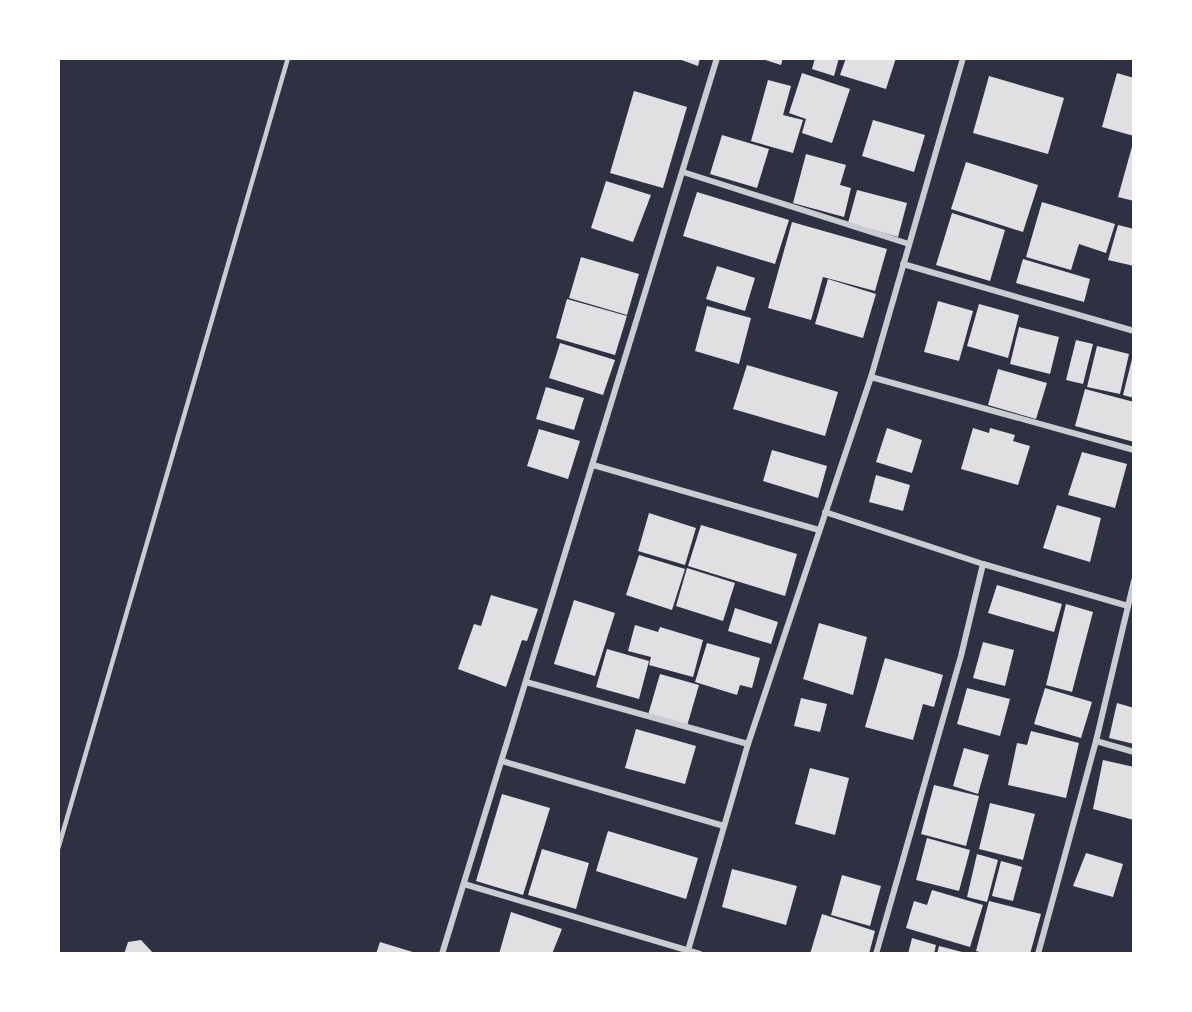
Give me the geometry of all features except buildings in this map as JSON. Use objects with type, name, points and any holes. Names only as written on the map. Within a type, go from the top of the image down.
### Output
[{"type":"street","points":[[442,954],[717,58]]},
{"type":"street","points":[[688,952],[748,744],[870,376],[963,58]]},
{"type":"street","points":[[683,172],[909,244]]},
{"type":"street","points":[[903,264],[1134,331]]},
{"type":"street","points":[[870,376],[1134,450]]},
{"type":"street","points":[[593,465],[819,530]]},
{"type":"street","points":[[825,512],[983,564],[1128,606]]},
{"type":"street","points":[[876,954],[958,667],[983,564]]},
{"type":"street","points":[[1038,954],[1096,741],[1134,581]]},
{"type":"street","points":[[526,682],[748,744]]},
{"type":"street","points":[[1096,741],[1134,752]]},
{"type":"street","points":[[502,761],[724,826]]},
{"type":"street","points":[[464,884],[700,954]]},
{"type":"lane","points":[[58,849],[288,58]]}]
